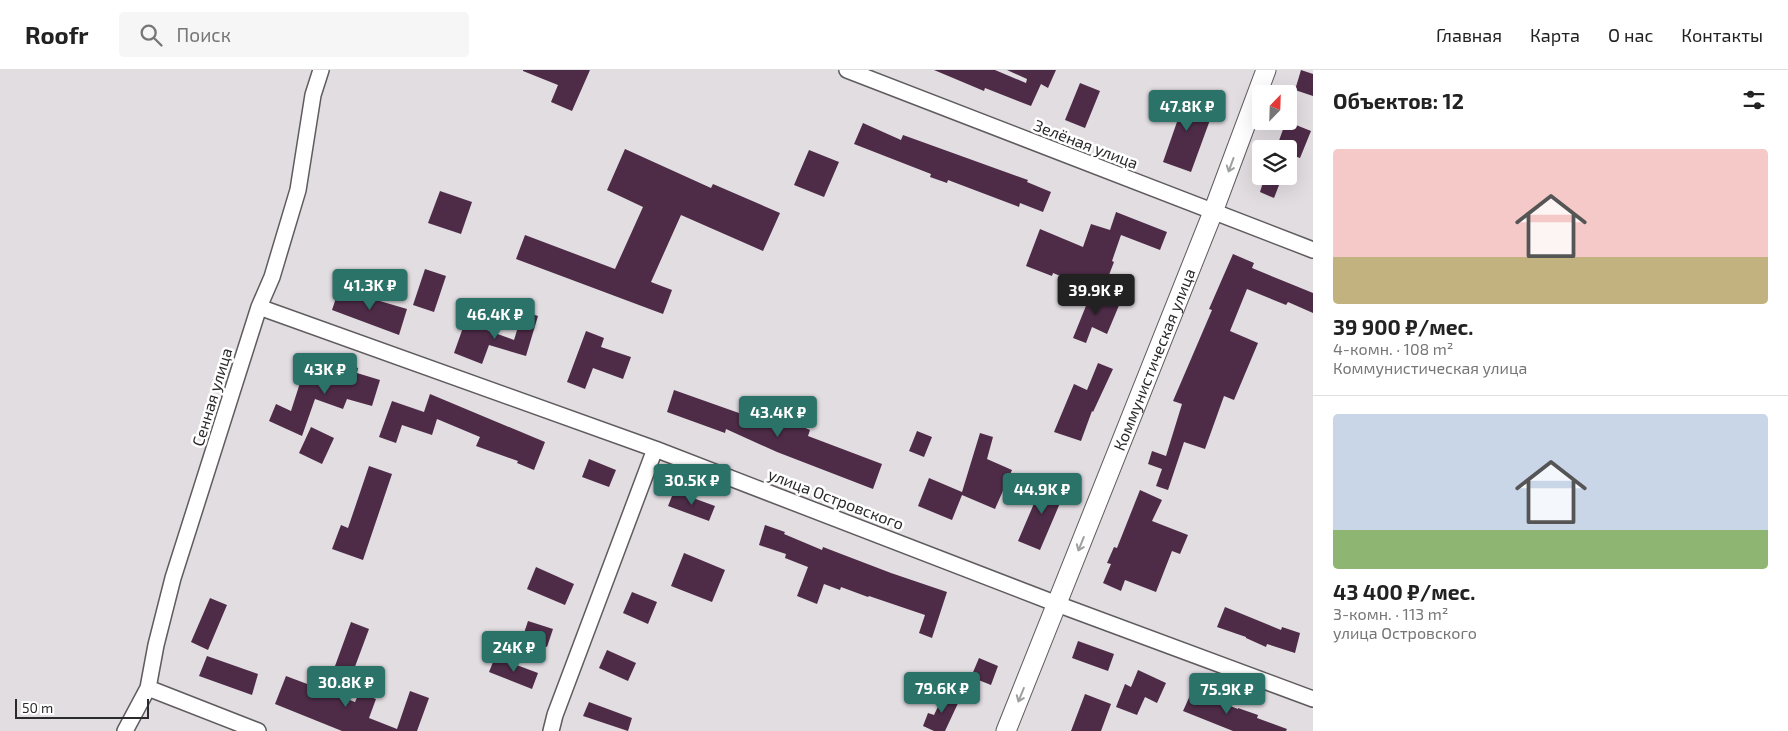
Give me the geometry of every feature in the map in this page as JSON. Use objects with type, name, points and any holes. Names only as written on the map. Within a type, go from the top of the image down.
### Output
[{"type":"street","name":"Сенная улица","points":[[125,731],[148,688],[156,645],[173,578],[259,306],[272,277],[298,190],[313,95],[322,70]]},
{"type":"street","name":"Зелёная улица","points":[[847,70],[1313,250]]},
{"type":"street","name":"Коммунистическая улица","points":[[1006,731],[1213,212],[1266,70]]},
{"type":"street","name":"улица Островского","points":[[259,306],[655,449],[1057,604],[1313,700]]},
{"type":"street","points":[[551,731],[558,705],[655,449]]},
{"type":"street","points":[[148,688],[258,731]]},
{"type":"building","points":[[523,70],[590,70],[572,111],[551,102],[558,85]]},
{"type":"building","points":[[934,70],[995,70],[1026,83],[1027,79],[1007,70],[1056,70],[1048,88],[1041,84],[1031,106],[985,88],[984,91]]},
{"type":"building","points":[[1301,70],[1313,74],[1313,96],[1298,91],[1296,85]]},
{"type":"building","points":[[1080,83],[1100,91],[1085,128],[1065,120]]},
{"type":"building","points":[[1174,94],[1214,109],[1191,172],[1163,162],[1178,119],[1167,115]]},
{"type":"building","points":[[863,123],[901,140],[903,135],[1028,180],[1027,182],[1051,192],[1043,212],[1020,203],[1019,207],[948,180],[947,183],[930,177],[931,174],[854,144]]},
{"type":"building","points":[[1298,126],[1311,131],[1300,158],[1297,157],[1297,140],[1279,140],[1283,130],[1298,130]]},
{"type":"building","points":[[625,149],[711,188],[713,184],[780,213],[763,251],[681,215],[651,282],[672,290],[663,314],[516,259],[525,235],[615,269],[643,207],[607,190]]},
{"type":"building","points":[[809,150],[839,162],[824,197],[794,185]]},
{"type":"building","points":[[1262,185],[1279,185],[1274,198],[1260,192]]},
{"type":"building","points":[[440,191],[472,202],[461,234],[428,223]]},
{"type":"building","points":[[1116,212],[1167,232],[1160,250],[1121,235],[1112,261],[1114,262],[1102,293],[1053,273],[1052,276],[1026,266],[1040,229],[1083,247],[1091,224],[1110,230]]},
{"type":"building","points":[[1233,254],[1254,263],[1252,268],[1313,293],[1313,313],[1288,302],[1286,305],[1247,289],[1230,331],[1258,343],[1234,400],[1224,396],[1205,449],[1184,442],[1168,490],[1156,486],[1162,469],[1148,464],[1152,451],[1166,456],[1182,404],[1173,401],[1212,310],[1209,309]]},
{"type":"building","points":[[425,269],[446,276],[434,312],[413,305]]},
{"type":"building","points":[[339,289],[407,309],[399,335],[332,310]]},
{"type":"building","points":[[1092,291],[1120,303],[1107,334],[1092,327],[1086,343],[1073,338]]},
{"type":"building","points":[[523,311],[538,316],[526,356],[489,345],[482,364],[454,353],[465,322],[514,340]]},
{"type":"building","points":[[586,331],[604,338],[601,347],[631,357],[623,379],[593,368],[585,389],[567,382]]},
{"type":"building","points":[[343,362],[358,368],[357,373],[380,380],[372,406],[347,399],[343,409],[315,399],[302,436],[269,421],[276,404],[291,411],[306,364],[338,375]]},
{"type":"building","points":[[1098,363],[1113,369],[1092,411],[1081,441],[1054,432],[1074,384],[1087,390]]},
{"type":"building","points":[[674,390],[753,418],[757,407],[810,430],[808,436],[882,464],[873,489],[777,452],[726,429],[725,433],[667,412]]},
{"type":"building","points":[[430,394],[545,442],[534,470],[517,463],[518,461],[476,446],[480,437],[437,419],[432,435],[402,425],[396,443],[379,437],[392,401],[424,412]]},
{"type":"building","points":[[311,427],[334,438],[322,464],[299,453]]},
{"type":"building","points":[[917,431],[932,437],[924,457],[909,451]]},
{"type":"building","points":[[980,433],[993,437],[987,459],[1012,470],[995,509],[962,495],[952,520],[918,506],[929,478],[962,492]]},
{"type":"building","points":[[589,459],[616,470],[609,487],[582,477]]},
{"type":"building","points":[[369,466],[392,474],[363,560],[332,549],[341,525],[348,528]]},
{"type":"building","points":[[1044,480],[1066,489],[1040,550],[1018,541]]},
{"type":"building","points":[[1140,490],[1162,500],[1152,521],[1188,535],[1180,554],[1172,551],[1156,592],[1125,580],[1121,591],[1103,583],[1111,564],[1107,563],[1114,547],[1117,548]]},
{"type":"building","points":[[674,491],[715,506],[709,521],[668,506]]},
{"type":"building","points":[[765,525],[785,532],[784,534],[822,550],[823,547],[947,592],[932,638],[919,633],[925,615],[841,587],[840,590],[824,584],[817,604],[797,596],[808,567],[785,558],[786,554],[759,545]]},
{"type":"building","points":[[684,553],[725,570],[712,602],[671,586]]},
{"type":"building","points":[[536,567],[574,584],[565,605],[527,589]]},
{"type":"building","points":[[632,592],[657,602],[648,624],[623,613]]},
{"type":"building","points":[[210,598],[227,605],[208,650],[191,642]]},
{"type":"building","points":[[1225,607],[1281,630],[1282,627],[1300,633],[1295,653],[1267,644],[1266,647],[1246,637],[1217,627]]},
{"type":"building","points":[[528,621],[553,629],[547,647],[522,639]]},
{"type":"building","points":[[351,622],[369,629],[353,672],[335,666]]},
{"type":"building","points":[[1078,641],[1114,654],[1108,671],[1072,658]]},
{"type":"building","points":[[607,650],[636,663],[628,681],[599,668]]},
{"type":"building","points":[[207,656],[258,674],[252,695],[199,676]]},
{"type":"building","points":[[495,657],[538,673],[532,689],[489,672]]},
{"type":"building","points":[[979,658],[998,666],[991,685],[971,677]]},
{"type":"building","points":[[1138,670],[1166,683],[1157,703],[1145,697],[1137,715],[1116,707],[1125,684],[1131,687]]},
{"type":"building","points":[[286,676],[355,702],[359,693],[376,699],[369,718],[397,729],[410,691],[429,698],[417,731],[342,731],[275,704]]},
{"type":"building","points":[[1192,691],[1258,715],[1257,718],[1287,729],[1286,731],[1233,731],[1183,711]]},
{"type":"building","points":[[945,692],[960,699],[945,731],[934,731],[923,726],[928,713],[934,715]]},
{"type":"building","points":[[1085,694],[1111,704],[1101,731],[1071,731]]},
{"type":"building","points":[[589,702],[632,718],[628,731],[583,716]]}]
